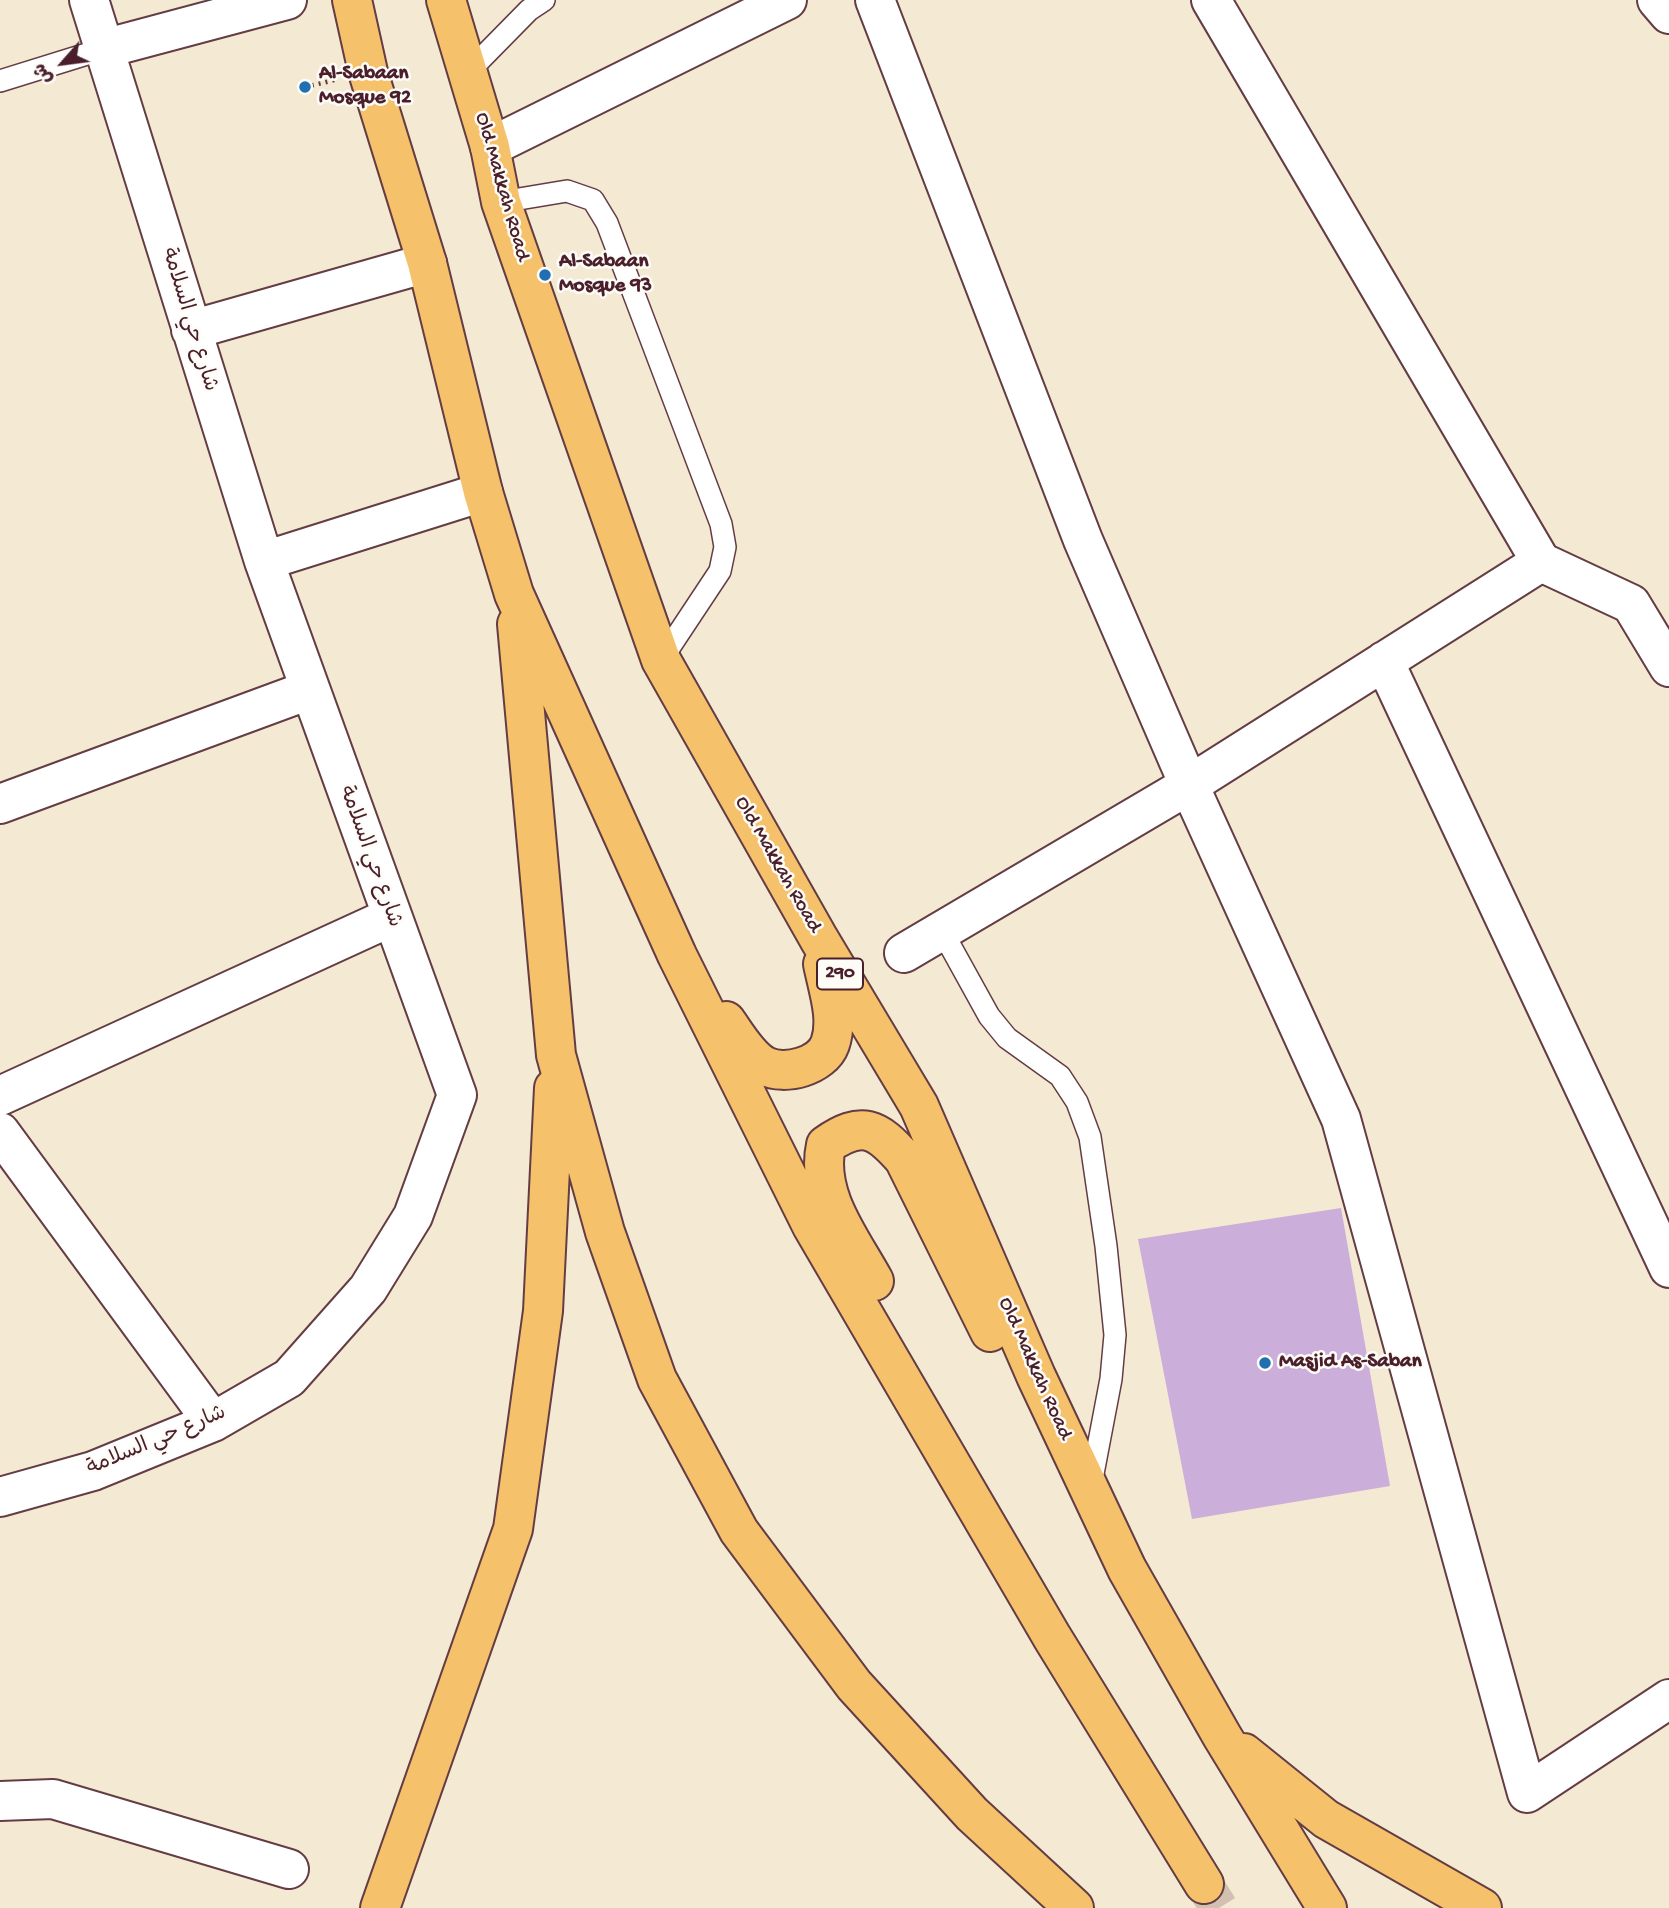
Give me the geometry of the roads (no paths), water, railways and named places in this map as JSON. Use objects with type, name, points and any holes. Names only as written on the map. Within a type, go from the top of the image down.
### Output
[{"type":"highway","points":[[352,0],[368,72],[427,263],[483,492],[514,594],[677,955],[812,1226],[1016,1575],[1204,1884]]},
{"type":"highway","name":"Old Makkah Road","points":[[446,0],[490,147],[500,201],[661,660],[818,939],[919,1106],[1089,1493],[1127,1569],[1222,1736],[1328,1908]]},
{"type":"highway","points":[[380,1908],[513,1529],[544,1311],[556,1055],[514,594]]},
{"type":"highway","points":[[677,955],[745,1046],[765,1066],[790,1070],[814,1063],[830,1046],[834,1018],[818,939]]},
{"type":"highway","points":[[556,1055],[605,1232],[657,1379],[739,1531],[853,1685],[972,1814],[1074,1908]]},
{"type":"highway","points":[[1016,1575],[923,1370],[826,1194],[822,1163],[826,1145],[845,1132],[864,1128],[887,1140],[904,1159],[1081,1517],[1127,1569]]},
{"type":"highway","points":[[1222,1736],[1326,1819],[1482,1908]]},
{"type":"street","name":"شارع حي السلامة","points":[[0,1497],[93,1471],[213,1422],[289,1378],[368,1289],[412,1216],[457,1095],[264,561],[89,0]]},
{"type":"street","points":[[103,49],[287,0]]},
{"type":"street","points":[[490,147],[786,0]]},
{"type":"street","points":[[875,0],[1083,540],[1189,785],[1341,1119],[1527,1793],[1669,1699]]},
{"type":"street","points":[[1211,0],[1541,562],[1669,621]]},
{"type":"street","points":[[1657,0],[1669,14]]},
{"type":"street","points":[[191,330],[427,263]]},
{"type":"street","points":[[264,561],[483,492]]},
{"type":"street","points":[[904,953],[1189,785],[1541,562]]},
{"type":"street","points":[[1631,604],[1669,667]]},
{"type":"street","points":[[1384,661],[1669,1268]]},
{"type":"street","points":[[0,804],[309,690]]},
{"type":"street","points":[[0,1096],[391,917]]},
{"type":"street","points":[[0,1132],[213,1422]]},
{"type":"street","points":[[0,1801],[54,1798],[289,1868]]},
{"type":"lane","points":[[469,71],[529,10],[544,0]]},
{"type":"lane","points":[[0,81],[103,49]]},
{"type":"lane","points":[[500,201],[567,191],[593,200],[607,223],[721,524],[725,547],[720,571],[661,660]]},
{"type":"lane","points":[[942,931],[989,1016],[1007,1038],[1060,1076],[1077,1102],[1090,1137],[1107,1246],[1115,1335],[1111,1379],[1089,1493]]},
{"type":"tunnel","points":[[1204,1884],[1219,1908]]},
{"type":"place","name":"Al-Sabaan Mosque 92","points":[[305,87]]},
{"type":"place","name":"Al-Sabaan Mosque 93","points":[[545,275]]},
{"type":"place","name":"Masjid As-Saban","points":[[1265,1363]]}]
